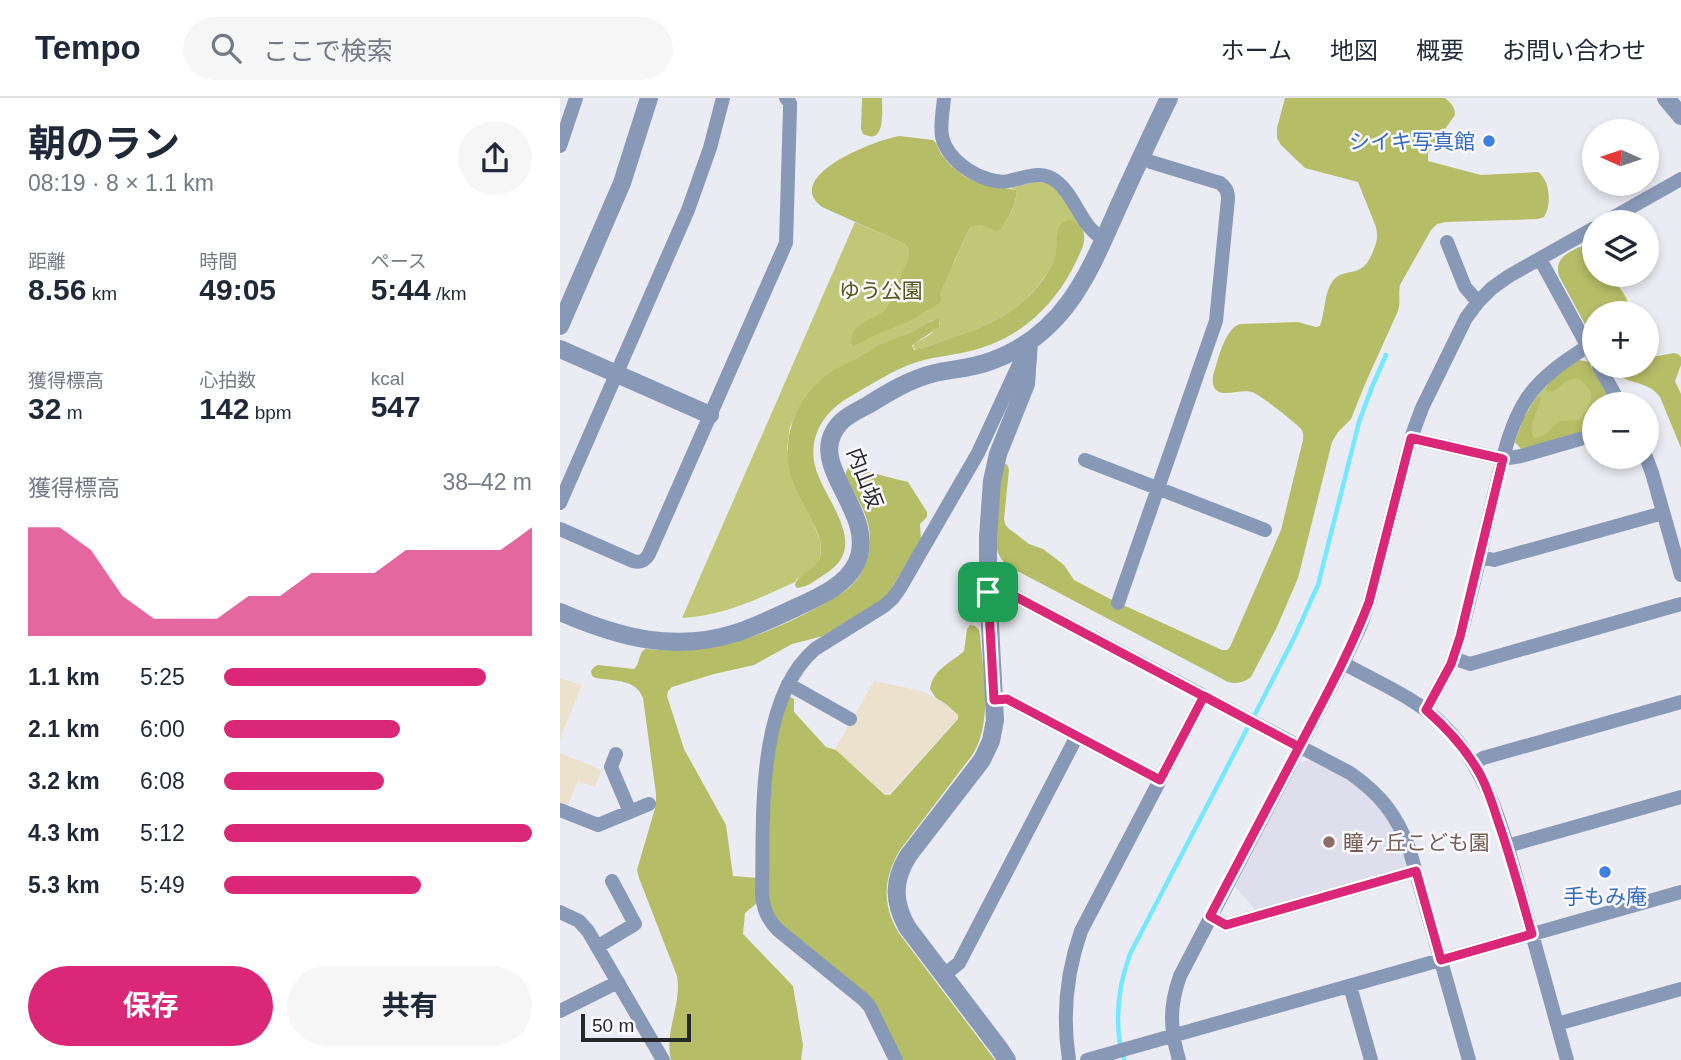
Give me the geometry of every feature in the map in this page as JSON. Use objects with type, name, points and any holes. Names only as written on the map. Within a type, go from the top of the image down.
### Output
[{"type":"street","points":[[560,146],[564,119],[576,98]]},
{"type":"street","points":[[560,326],[622,183],[649,98]]},
{"type":"street","points":[[560,503],[692,200],[710,148],[723,98]]},
{"type":"street","points":[[944,98],[942,138],[947,151],[956,161],[967,170],[1001,182],[1033,175],[1044,175],[1055,180],[1095,234],[1104,239]]},
{"type":"street","name":"内山坂","points":[[560,612],[625,636],[659,641],[693,641],[758,625],[815,599],[839,584],[857,562],[861,534],[856,516],[830,461],[829,450],[835,429],[843,420],[910,382],[990,362],[1029,342],[1051,325],[1070,303],[1091,268],[1169,98]]},
{"type":"street","points":[[1666,98],[1681,116]]},
{"type":"street","points":[[560,529],[633,561],[646,560],[786,243],[790,109],[788,99]]},
{"type":"street","points":[[1118,603],[1216,321],[1228,193],[1220,183],[1141,157]]},
{"type":"street","points":[[1626,210],[1681,179]]},
{"type":"street","points":[[1179,1060],[1172,1036],[1172,1003],[1175,989],[1360,627],[1369,602],[1411,438],[1435,379],[1466,318],[1492,288],[1582,235]]},
{"type":"street","points":[[1447,242],[1465,287],[1478,302]]},
{"type":"street","points":[[1540,259],[1582,336]]},
{"type":"street","points":[[1007,1060],[906,927],[897,904],[898,878],[902,866],[982,760],[994,731],[988,592],[992,481],[1003,441],[1026,384],[1029,342]]},
{"type":"street","points":[[895,1060],[870,1007],[778,930],[771,923],[762,904],[766,761],[781,700],[788,684],[805,657],[884,606],[900,589],[978,453],[1029,342]]},
{"type":"street","points":[[560,349],[710,415]]},
{"type":"street","points":[[1426,710],[1453,658],[1468,610],[1503,459],[1517,416],[1534,388],[1552,371],[1582,356]]},
{"type":"street","points":[[1411,438],[1503,459],[1582,438]]},
{"type":"street","points":[[1085,460],[1265,530]]},
{"type":"street","points":[[1650,469],[1681,575]]},
{"type":"street","points":[[1480,557],[1494,560],[1663,513]]},
{"type":"street","points":[[988,592],[1005,591],[1350,773],[1381,798],[1402,830],[1416,871],[1468,1060]]},
{"type":"street","points":[[1453,658],[1470,664],[1681,604]]},
{"type":"street","points":[[1343,663],[1426,710],[1444,725],[1474,764],[1488,791],[1507,846],[1567,1060]]},
{"type":"street","points":[[788,684],[850,719]]},
{"type":"street","points":[[1069,1060],[1066,996],[1074,952],[1082,931],[1204,696]]},
{"type":"street","points":[[994,700],[1007,699],[1160,780]]},
{"type":"street","points":[[1474,764],[1483,758],[1681,702]]},
{"type":"street","points":[[944,975],[959,963],[1077,736]]},
{"type":"street","points":[[616,754],[611,767],[630,812]]},
{"type":"street","points":[[1507,846],[1681,797]]},
{"type":"street","points":[[560,810],[598,825],[649,804]]},
{"type":"street","points":[[1210,916],[1226,925],[1416,871]]},
{"type":"street","points":[[597,947],[635,925],[612,881]]},
{"type":"street","points":[[1087,1060],[1681,892]]},
{"type":"street","points":[[560,912],[584,925],[663,1060]]},
{"type":"street","points":[[560,1011],[618,982]]},
{"type":"street","points":[[1350,986],[1371,1060]]},
{"type":"street","points":[[1557,1024],[1681,989]]},
{"type":"shaded area","points":[[560,678],[582,685],[560,739]]},
{"type":"shaded area","points":[[874,681],[922,691],[946,704],[959,717],[887,796],[835,749]]},
{"type":"shaded area","points":[[560,753],[602,770],[595,787],[578,781],[567,807],[560,804]]},
{"type":"shaded area","name":"瞳ヶ丘こども園","points":[[1310,760],[1347,779],[1376,802],[1396,833],[1407,863],[1403,869],[1256,911],[1235,886],[1299,763]]},
{"type":"green space","points":[[862,98],[882,98],[881,125],[876,135],[863,134],[861,129]]},
{"type":"green space","points":[[1285,98],[1445,98],[1452,105],[1455,115],[1428,153],[1428,161],[1481,175],[1538,172],[1545,181],[1549,200],[1547,212],[1544,217],[1538,219],[1446,222],[1437,224],[1431,230],[1400,285],[1398,311],[1351,419],[1332,442],[1298,578],[1276,629],[1251,677],[1234,683],[1010,567],[1001,559],[997,548],[997,512],[1003,466],[1006,464],[1009,470],[1004,519],[1008,528],[1064,565],[1074,580],[1222,650],[1230,647],[1281,530],[1303,435],[1298,426],[1256,394],[1216,390],[1213,376],[1222,346],[1234,327],[1240,324],[1298,322],[1320,326],[1327,292],[1332,282],[1342,274],[1364,266],[1377,239],[1376,227],[1358,182],[1305,168],[1281,145],[1277,138],[1277,128]]},
{"type":"green space","points":[[899,136],[933,140],[951,166],[964,176],[978,183],[1016,190],[1014,205],[1000,230],[995,231],[980,225],[970,227],[940,293],[941,300],[938,304],[908,322],[853,346],[851,343],[856,328],[878,316],[888,306],[909,258],[909,248],[822,207],[814,199],[812,189],[816,180],[835,162],[877,142]]},
{"type":"green space","name":"ゆう公園","points":[[1034,182],[1051,185],[1064,199],[1082,227],[1057,233],[1054,262],[1031,294],[1003,316],[952,339],[917,350],[913,348],[914,344],[938,327],[940,323],[932,320],[913,332],[883,343],[826,376],[800,406],[790,427],[787,449],[820,541],[820,558],[816,565],[795,582],[754,600],[712,614],[682,618],[855,222],[953,265],[970,227],[979,225],[993,230],[1000,229],[1014,206],[1016,190],[1010,188]]},
{"type":"green space","points":[[1069,220],[1079,225],[1084,233],[1082,248],[1072,270],[1051,301],[1024,326],[992,344],[924,360],[899,369],[846,399],[826,416],[815,439],[814,461],[841,523],[845,550],[838,563],[825,574],[808,585],[797,588],[797,580],[817,563],[821,553],[813,522],[796,489],[789,468],[790,430],[806,396],[832,372],[881,344],[910,333],[931,321],[939,319],[939,327],[914,344],[914,350],[973,331],[1011,311],[1033,292],[1048,273],[1055,257],[1058,230]]},
{"type":"green space","points":[[1582,246],[1582,287],[1618,287],[1627,301],[1582,301],[1582,319],[1558,270],[1560,260],[1572,250]]},
{"type":"green space","points":[[1674,353],[1681,357],[1675,381],[1681,394],[1681,448],[1659,392],[1625,378],[1659,378],[1659,356]]},
{"type":"green space","points":[[1579,360],[1582,378],[1585,378],[1590,392],[1582,392],[1582,430],[1515,442],[1532,403],[1543,389]]},
{"type":"green space","points":[[1582,361],[1582,378],[1598,378],[1605,392],[1590,392],[1578,378],[1566,381],[1554,391],[1548,392],[1548,385],[1564,369]]},
{"type":"green space","points":[[1539,396],[1541,399],[1533,423],[1534,438],[1546,434],[1559,421],[1579,420],[1582,416],[1582,431],[1521,449],[1515,442],[1523,419]]},
{"type":"green space","points":[[848,468],[908,482],[927,512],[927,517],[920,524],[921,539],[888,594],[823,636],[792,644],[754,665],[672,687],[667,696],[684,749],[726,825],[733,876],[757,878],[757,903],[745,913],[743,934],[793,986],[803,1045],[801,1060],[671,1060],[669,1049],[677,998],[677,976],[637,870],[656,805],[643,698],[630,684],[596,678],[591,671],[598,665],[634,669],[645,649],[680,649],[747,638],[814,610],[852,585],[869,554],[870,532],[846,477]]},
{"type":"green space","points":[[970,625],[979,630],[984,681],[985,712],[979,741],[973,754],[900,850],[890,871],[887,901],[898,932],[995,1060],[901,1060],[880,1012],[782,926],[770,911],[768,893],[771,761],[790,697],[794,699],[794,712],[826,747],[836,750],[885,795],[890,795],[958,719],[958,715],[936,698],[930,689],[939,671],[964,651]]},
{"type":"waterway","points":[[1255,714],[1318,585],[1359,422],[1386,355]]},
{"type":"waterway","points":[[1120,1044],[1119,998],[1130,954],[1248,727]]},
{"type":"place","name":"シイキ写真館","points":[[1489,141]]},
{"type":"place","name":"瞳ヶ丘こども園","points":[[1329,842]]},
{"type":"place","name":"手もみ庵","points":[[1605,872]]},
{"type":"route","points":[[988,592],[994,700],[1007,699],[1160,780],[1204,696],[1299,747],[1360,627],[1377,576],[1411,438],[1503,459],[1460,637],[1451,664],[1426,710],[1459,742],[1481,776],[1507,846],[1532,934],[1441,960],[1416,871],[1226,925],[1210,916],[1299,747],[1005,591],[988,592]]}]
